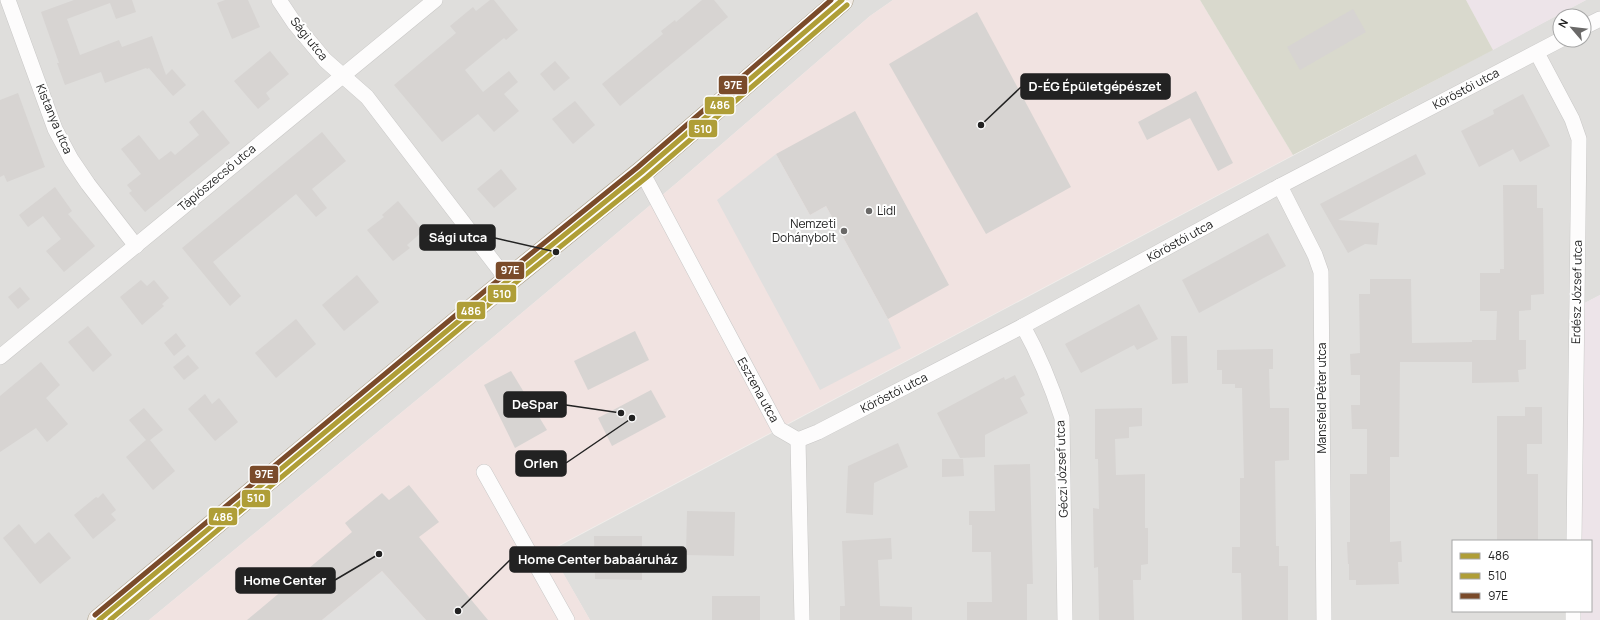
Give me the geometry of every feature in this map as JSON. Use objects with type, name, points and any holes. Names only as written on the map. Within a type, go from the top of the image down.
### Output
[{"type":"main road","points":[[99,620],[508,281],[642,172],[842,0]]},
{"type":"street","name":"Kistanya utca","points":[[8,0],[55,129],[71,159],[88,184],[136,246]]},
{"type":"street","name":"Sági utca","points":[[279,0],[295,24],[325,60],[367,97],[508,281]]},
{"type":"street","name":"Tápiószecső utca","points":[[0,357],[435,0]]},
{"type":"street","name":"Köröstói utca","points":[[798,440],[818,432],[1023,326],[1280,186],[1552,44]]},
{"type":"street","name":"Erdész József utca","points":[[1537,52],[1572,119],[1579,139],[1574,540]]},
{"type":"street","name":"Esztena utca","points":[[642,172],[779,428],[798,440]]},
{"type":"street","name":"Mansfeld Péter utca","points":[[1280,186],[1315,255],[1321,272],[1324,620]]},
{"type":"street","name":"Géczi József utca","points":[[1023,326],[1055,395],[1062,418],[1065,620]]},
{"type":"street","points":[[798,440],[802,620]]},
{"type":"street","points":[[484,472],[567,620]]},
{"type":"shaded area","points":[[0,0],[893,0],[870,16],[679,181],[492,338],[149,620],[0,620]]},
{"type":"shaded area","points":[[893,0],[1200,0],[1293,155],[550,550],[590,620],[149,620],[492,338],[679,181],[870,16]]},
{"type":"shaded area","points":[[1200,0],[1466,0],[1493,50],[1293,155]]},
{"type":"shaded area","points":[[1466,0],[1586,0],[1571,8],[1552,8],[1552,18],[1493,50]]},
{"type":"shaded area","points":[[1586,0],[1600,0],[1600,295],[1577,307],[1574,540],[1452,540],[1452,612],[1573,612],[1573,620],[590,620],[550,551],[1552,18],[1552,48],[1592,48],[1592,8],[1571,8]]},
{"type":"shaded area","points":[[776,154],[810,215],[826,206],[888,319],[901,348],[820,390],[717,200]]},
{"type":"shaded area","points":[[1600,295],[1600,620],[1573,620],[1573,612],[1592,612],[1592,540],[1574,540],[1577,307]]},
{"type":"shaded area","points":[[382,571],[426,620],[322,620]]},
{"type":"building","points":[[74,0],[132,0],[136,12],[116,19],[110,3],[67,19],[80,55],[119,40],[122,47],[152,36],[166,75],[172,69],[186,85],[173,96],[149,68],[146,68],[105,83],[101,72],[65,85],[41,12]]},
{"type":"building","points":[[225,0],[248,0],[260,27],[232,39],[217,3]]},
{"type":"building","points":[[490,0],[494,0],[518,30],[506,40],[504,38],[465,70],[483,92],[509,71],[518,82],[504,94],[519,111],[494,132],[478,114],[442,142],[394,85],[456,33],[450,26],[473,7],[476,11]]},
{"type":"building","points":[[702,0],[714,0],[728,17],[620,106],[602,84],[663,34],[661,31],[675,20],[676,22]]},
{"type":"building","points":[[1353,9],[1366,32],[1300,70],[1287,47]]},
{"type":"building","points":[[977,12],[1071,187],[986,234],[889,64]]},
{"type":"building","points":[[270,51],[289,74],[266,93],[270,99],[258,109],[234,81]]},
{"type":"building","points":[[555,61],[570,78],[554,91],[540,74]]},
{"type":"building","points":[[1196,91],[1233,163],[1218,171],[1190,118],[1147,140],[1138,122]]},
{"type":"building","points":[[18,93],[45,167],[7,182],[4,175],[0,177],[0,100]]},
{"type":"building","points":[[1523,94],[1550,146],[1520,162],[1513,149],[1479,167],[1461,131],[1494,114],[1493,110]]},
{"type":"building","points":[[575,101],[595,125],[573,144],[552,119]]},
{"type":"building","points":[[203,110],[230,143],[145,212],[129,193],[132,191],[127,185],[141,174],[121,149],[139,135],[159,160],[171,151],[175,155],[199,135],[189,122]]},
{"type":"building","name":"Lidl","points":[[855,111],[949,285],[888,319],[826,206],[810,215],[776,154]]},
{"type":"building","points":[[322,132],[346,161],[312,189],[327,208],[316,217],[296,194],[213,262],[241,296],[230,306],[182,248]]},
{"type":"building","points":[[1416,154],[1426,174],[1338,220],[1379,223],[1377,245],[1365,244],[1348,253],[1320,204]]},
{"type":"building","points":[[501,169],[517,189],[494,208],[477,189]]},
{"type":"building","points":[[1503,185],[1537,185],[1537,208],[1543,208],[1544,294],[1531,295],[1531,310],[1519,311],[1519,340],[1526,340],[1526,369],[1518,370],[1519,382],[1472,383],[1472,362],[1400,362],[1399,457],[1390,457],[1390,542],[1401,541],[1402,562],[1398,562],[1399,584],[1356,585],[1356,580],[1349,580],[1348,564],[1347,542],[1350,542],[1350,474],[1367,474],[1367,429],[1352,429],[1351,405],[1360,405],[1360,375],[1351,375],[1350,354],[1360,353],[1359,294],[1370,294],[1370,279],[1411,279],[1412,343],[1496,340],[1497,311],[1480,311],[1480,273],[1500,273],[1500,269],[1504,269]]},
{"type":"building","points":[[55,187],[72,211],[68,214],[95,246],[64,272],[46,251],[61,239],[43,216],[28,227],[19,215]]},
{"type":"building","points":[[398,201],[423,231],[407,245],[410,248],[393,261],[367,230],[384,217],[382,215]]},
{"type":"building","points":[[1268,233],[1286,266],[1199,313],[1182,280]]},
{"type":"building","points":[[357,275],[379,302],[344,331],[322,305]]},
{"type":"building","points":[[141,280],[147,286],[154,280],[169,298],[162,304],[164,306],[142,325],[120,297]]},
{"type":"building","points":[[20,287],[30,299],[18,309],[8,297]]},
{"type":"building","points":[[1139,304],[1158,339],[1137,350],[1134,345],[1081,373],[1065,344]]},
{"type":"building","points":[[296,319],[316,344],[276,378],[255,353]]},
{"type":"building","points":[[88,326],[112,355],[93,372],[68,342]]},
{"type":"building","points":[[635,331],[649,360],[588,390],[574,361]]},
{"type":"building","points":[[176,333],[186,346],[174,356],[164,343]]},
{"type":"building","points":[[1171,336],[1187,336],[1188,383],[1172,384]]},
{"type":"building","points":[[1273,349],[1273,369],[1269,369],[1270,408],[1289,408],[1289,460],[1275,461],[1276,546],[1279,546],[1279,566],[1288,566],[1288,620],[1242,620],[1241,573],[1232,573],[1232,547],[1240,547],[1240,478],[1244,478],[1242,388],[1235,388],[1235,384],[1222,384],[1222,370],[1217,370],[1217,350]]},
{"type":"building","points":[[188,355],[199,368],[184,380],[173,367]]},
{"type":"building","points":[[41,362],[60,385],[46,398],[68,424],[47,442],[36,428],[0,452],[0,396]]},
{"type":"building","points":[[511,371],[547,430],[515,448],[484,385]]},
{"type":"building","points":[[1015,375],[1025,395],[1020,398],[1028,413],[985,435],[985,457],[960,458],[937,413],[1004,377],[1005,380]]},
{"type":"building","points":[[651,390],[666,417],[612,446],[598,418]]},
{"type":"building","points":[[205,394],[212,404],[219,398],[238,422],[215,441],[188,409]]},
{"type":"building","points":[[1525,407],[1542,407],[1542,444],[1527,444],[1527,474],[1538,474],[1538,540],[1497,540],[1497,416],[1525,416]]},
{"type":"building","points":[[144,408],[163,430],[150,440],[175,471],[153,490],[126,457],[146,440],[129,420]]},
{"type":"building","points":[[1142,408],[1142,426],[1129,427],[1129,438],[1115,439],[1116,475],[1145,474],[1145,528],[1148,528],[1148,564],[1141,565],[1141,580],[1133,580],[1134,620],[1099,620],[1098,567],[1094,568],[1093,508],[1099,509],[1098,459],[1095,459],[1095,409]]},
{"type":"building","points":[[898,443],[908,467],[874,483],[873,515],[846,513],[848,466]]},
{"type":"building","points":[[942,459],[963,459],[964,476],[942,477]]},
{"type":"building","points":[[1030,464],[1033,584],[1027,584],[1027,620],[967,620],[967,602],[992,602],[991,552],[972,552],[972,525],[969,525],[969,511],[995,511],[994,465]]},
{"type":"building","points":[[409,485],[439,522],[419,537],[488,620],[426,620],[382,571],[322,620],[247,620],[352,532],[345,523],[382,493],[389,500]]},
{"type":"building","points":[[103,493],[116,510],[111,514],[116,520],[93,539],[74,515]]},
{"type":"building","points":[[687,511],[735,512],[734,556],[686,555]]},
{"type":"building","points":[[19,524],[35,544],[49,532],[71,558],[40,584],[3,538]]},
{"type":"building","points":[[594,536],[642,536],[642,580],[595,579]]},
{"type":"building","points":[[891,538],[892,559],[878,560],[880,606],[912,607],[912,620],[840,620],[840,606],[845,606],[842,541]]},
{"type":"building","points":[[712,596],[760,596],[760,620],[712,620]]},
{"type":"transit line","name":"97E","points":[[95,615],[486,290],[638,167],[831,0]]},
{"type":"transit line","name":"486","points":[[99,620],[490,295],[642,172],[842,0]]},
{"type":"transit line","name":"510","points":[[110,620],[494,300],[647,177],[847,5]]},
{"type":"place","name":"D-ÉG Épületgépészet","points":[[981,125]]},
{"type":"place","name":"Lidl","points":[[869,211]]},
{"type":"place","name":"Nemzeti Dohánybolt","points":[[844,231]]},
{"type":"place","name":"Sági utca","points":[[556,252]]},
{"type":"place","name":"DeSpar","points":[[621,413]]},
{"type":"place","name":"Orlen","points":[[632,418]]},
{"type":"place","name":"Home Center","points":[[379,554]]},
{"type":"place","name":"Home Center babaáruház","points":[[458,611]]}]
